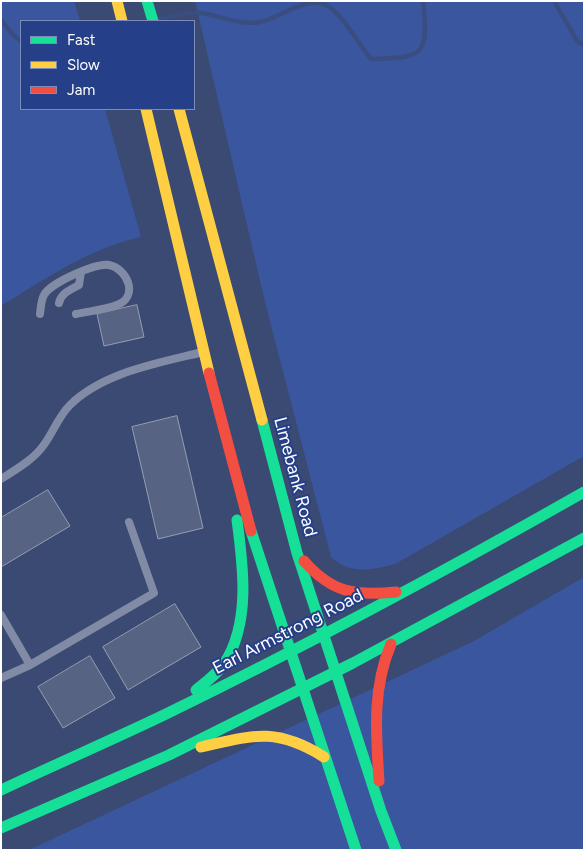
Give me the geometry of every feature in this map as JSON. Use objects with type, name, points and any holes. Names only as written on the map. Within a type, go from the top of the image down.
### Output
[{"type":"main road","points":[[117,1],[122,20]]},
{"type":"main road","points":[[147,1],[153,20]]},
{"type":"main road","points":[[146,110],[206,351],[230,458],[251,532],[289,651],[356,850]]},
{"type":"main road","name":"Limebank Road","points":[[179,110],[297,553],[381,811],[396,850]]},
{"type":"main road","points":[[166,714],[213,676],[225,661],[237,631],[241,594],[241,554],[230,458]]},
{"type":"main road","name":"Earl Armstrong Road","points":[[1,790],[166,714],[323,634],[404,592],[584,492]]},
{"type":"main road","points":[[1,828],[168,755],[390,644],[584,538]]},
{"type":"main road","points":[[297,553],[314,576],[324,584],[338,590],[370,594],[404,592]]},
{"type":"main road","points":[[381,811],[376,732],[376,692],[378,673],[390,644]]},
{"type":"main road","points":[[168,755],[236,739],[272,735],[294,739],[324,758]]},
{"type":"lane","points":[[40,314],[45,293],[82,272],[95,265],[110,265],[120,270],[126,277],[129,293],[118,304],[76,314]]},
{"type":"lane","points":[[59,303],[60,298],[66,292],[79,285],[82,272]]},
{"type":"lane","points":[[1,479],[42,448],[66,411],[82,395],[96,386],[133,371],[206,351]]},
{"type":"lane","points":[[1,678],[30,665],[154,593],[129,522]]},
{"type":"lane","points":[[1,616],[30,665]]},
{"type":"shaded area","points":[[1,1],[74,1],[80,20],[20,20],[20,110],[105,110],[141,237],[122,242],[86,257],[51,275],[1,306]]},
{"type":"shaded area","points":[[195,1],[584,1],[584,456],[397,563],[380,568],[354,569],[338,563],[331,557],[265,302]]},
{"type":"shaded area","points":[[584,577],[584,850],[29,850],[474,641]]},
{"type":"building","points":[[137,305],[144,337],[104,346],[97,314]]},
{"type":"building","points":[[177,416],[203,528],[158,539],[132,427]]},
{"type":"building","points":[[48,490],[70,526],[1,567],[1,518]]},
{"type":"building","points":[[175,604],[201,647],[128,690],[103,647]]},
{"type":"building","points":[[90,656],[115,698],[63,728],[38,687]]},
{"type":"waterway","points":[[158,19],[200,13],[252,23],[267,20],[305,4],[321,3],[335,11],[371,59],[389,58],[412,55],[419,50],[425,33],[423,1]]},
{"type":"waterway","points":[[554,1],[577,41],[584,45]]},
{"type":"waterway","points":[[1,20],[20,40]]},
{"type":"traffic: fast","points":[[147,1],[153,20]]},
{"type":"traffic: fast","points":[[262,420],[297,553],[381,811],[396,850]]},
{"type":"traffic: fast","points":[[1,790],[166,714],[325,634],[584,492]]},
{"type":"traffic: fast","points":[[196,690],[215,675],[224,664],[233,648],[238,631],[242,612],[243,575],[237,520]]},
{"type":"traffic: fast","points":[[251,531],[356,850]]},
{"type":"traffic: fast","points":[[1,828],[169,755],[353,663],[584,538]]},
{"type":"traffic: slow","points":[[117,1],[122,20]]},
{"type":"traffic: slow","points":[[146,110],[209,373]]},
{"type":"traffic: slow","points":[[179,110],[262,420]]},
{"type":"traffic: slow","points":[[201,747],[250,737],[278,737],[307,747],[324,757]]},
{"type":"traffic: jam","points":[[209,373],[251,531]]},
{"type":"traffic: jam","points":[[304,561],[324,580],[345,590],[368,593],[396,592]]},
{"type":"traffic: jam","points":[[379,781],[376,728],[378,694],[385,661],[391,644]]}]
